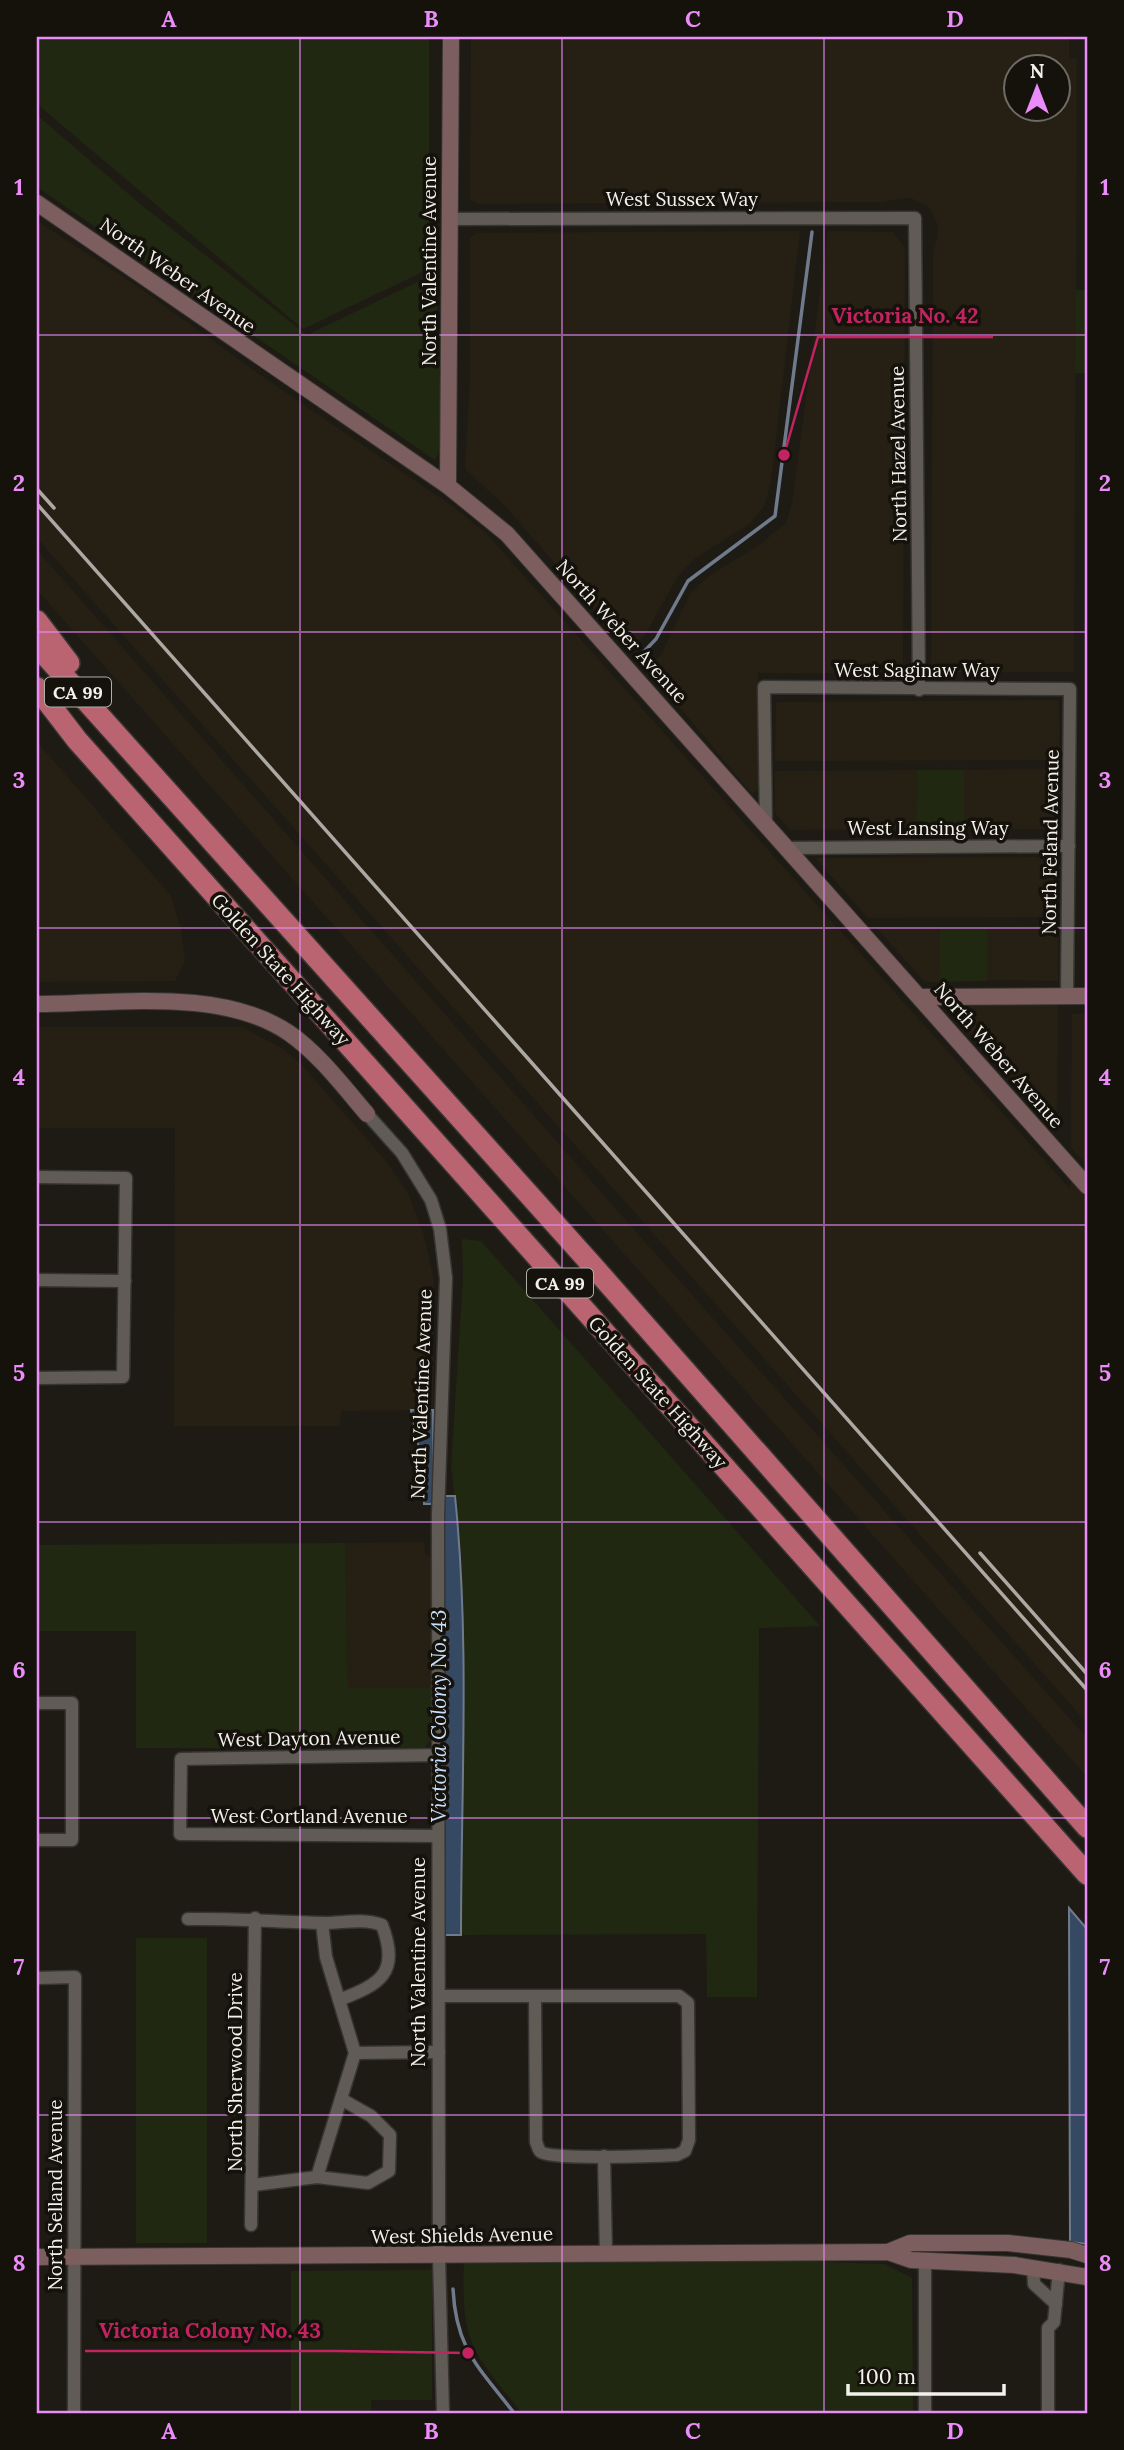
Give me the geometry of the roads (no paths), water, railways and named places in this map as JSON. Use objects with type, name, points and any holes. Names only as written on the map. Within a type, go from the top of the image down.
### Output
[{"type":"highway","points":[[37,621],[80,678],[119,738]]},
{"type":"highway","name":"Golden State Highway","points":[[37,646],[574,1244],[1087,1826]]},
{"type":"highway","name":"Golden State Highway","points":[[37,688],[77,740],[1087,1874]]},
{"type":"highway","points":[[37,700],[77,740]]},
{"type":"street","name":"North Valentine Avenue","points":[[448,486],[451,37]]},
{"type":"street","name":"North Weber Avenue","points":[[37,203],[448,486],[489,518],[526,554],[1087,1186]]},
{"type":"street","name":"West Sussex Way","points":[[450,219],[915,218]]},
{"type":"street","name":"North Hazel Avenue","points":[[915,218],[919,690]]},
{"type":"street","name":"West Saginaw Way","points":[[766,825],[764,687],[1070,689]]},
{"type":"street","name":"North Feland Avenue","points":[[1067,996],[1070,689]]},
{"type":"street","name":"West Lansing Way","points":[[787,848],[1069,846]]},
{"type":"street","points":[[920,997],[1087,996]]},
{"type":"street","points":[[37,1004],[208,1003],[256,1015],[290,1034],[315,1055],[368,1114]]},
{"type":"street","name":"North Valentine Avenue","points":[[368,1114],[419,1178],[440,1229],[445,1257],[438,1515],[439,2256],[443,2413]]},
{"type":"street","points":[[37,1177],[126,1178],[123,1377],[37,1378]]},
{"type":"street","points":[[37,1280],[125,1281]]},
{"type":"street","points":[[37,1703],[72,1703],[72,1840],[37,1840]]},
{"type":"street","name":"West Dayton Avenue","points":[[180,1834],[181,1759],[438,1755]]},
{"type":"street","name":"West Cortland Avenue","points":[[180,1834],[438,1836]]},
{"type":"street","points":[[188,1919],[255,1918],[322,1923],[370,1920],[382,1925],[390,1961],[384,1976],[371,1988],[339,2000]]},
{"type":"street","name":"North Sherwood Drive","points":[[251,2225],[255,1918]]},
{"type":"street","points":[[317,2177],[355,2053],[326,1957],[322,1923]]},
{"type":"street","name":"North Selland Avenue","points":[[37,1978],[75,1978],[74,2413]]},
{"type":"street","points":[[439,1996],[535,1996],[679,1996],[688,2003],[689,2140],[685,2151],[677,2155],[604,2156],[550,2156],[541,2152],[536,2143],[535,1996]]},
{"type":"street","points":[[355,2053],[439,2052]]},
{"type":"street","points":[[253,2185],[317,2177],[368,2183],[388,2171],[390,2135],[371,2116],[341,2099]]},
{"type":"street","points":[[604,2156],[606,2254]]},
{"type":"street","name":"West Shields Avenue","points":[[888,2252],[910,2243],[1008,2243],[1071,2249],[1087,2255]]},
{"type":"street","name":"West Shields Avenue","points":[[37,2257],[888,2252],[911,2260],[1033,2267],[1087,2277]]},
{"type":"street","points":[[925,2260],[925,2413]]},
{"type":"street","points":[[1033,2267],[1034,2284],[1056,2304]]},
{"type":"street","points":[[1048,2413],[1048,2328],[1054,2322],[1059,2270]]},
{"type":"water","points":[[411,1410],[433,1410],[434,1504],[424,1504],[424,1472]]},
{"type":"water","points":[[443,1496],[455,1496],[460,1551],[464,1716],[461,1935],[444,1935]]},
{"type":"water","points":[[1069,1908],[1087,1929],[1087,2244],[1070,2242]]},
{"type":"waterway","points":[[638,658],[656,639],[688,581],[775,516],[812,232]]},
{"type":"waterway","name":"Victoria Colony No. 43","points":[[453,2289],[455,2310],[464,2343],[480,2370],[514,2413]]},
{"type":"railway","points":[[37,489],[54,508]]},
{"type":"railway","points":[[37,504],[1087,1690]]},
{"type":"railway","points":[[980,1553],[1087,1674]]},
{"type":"place","name":"Victoria No. 42","points":[[784,455]]},
{"type":"place","name":"Victoria Colony No. 43","points":[[468,2353]]}]
